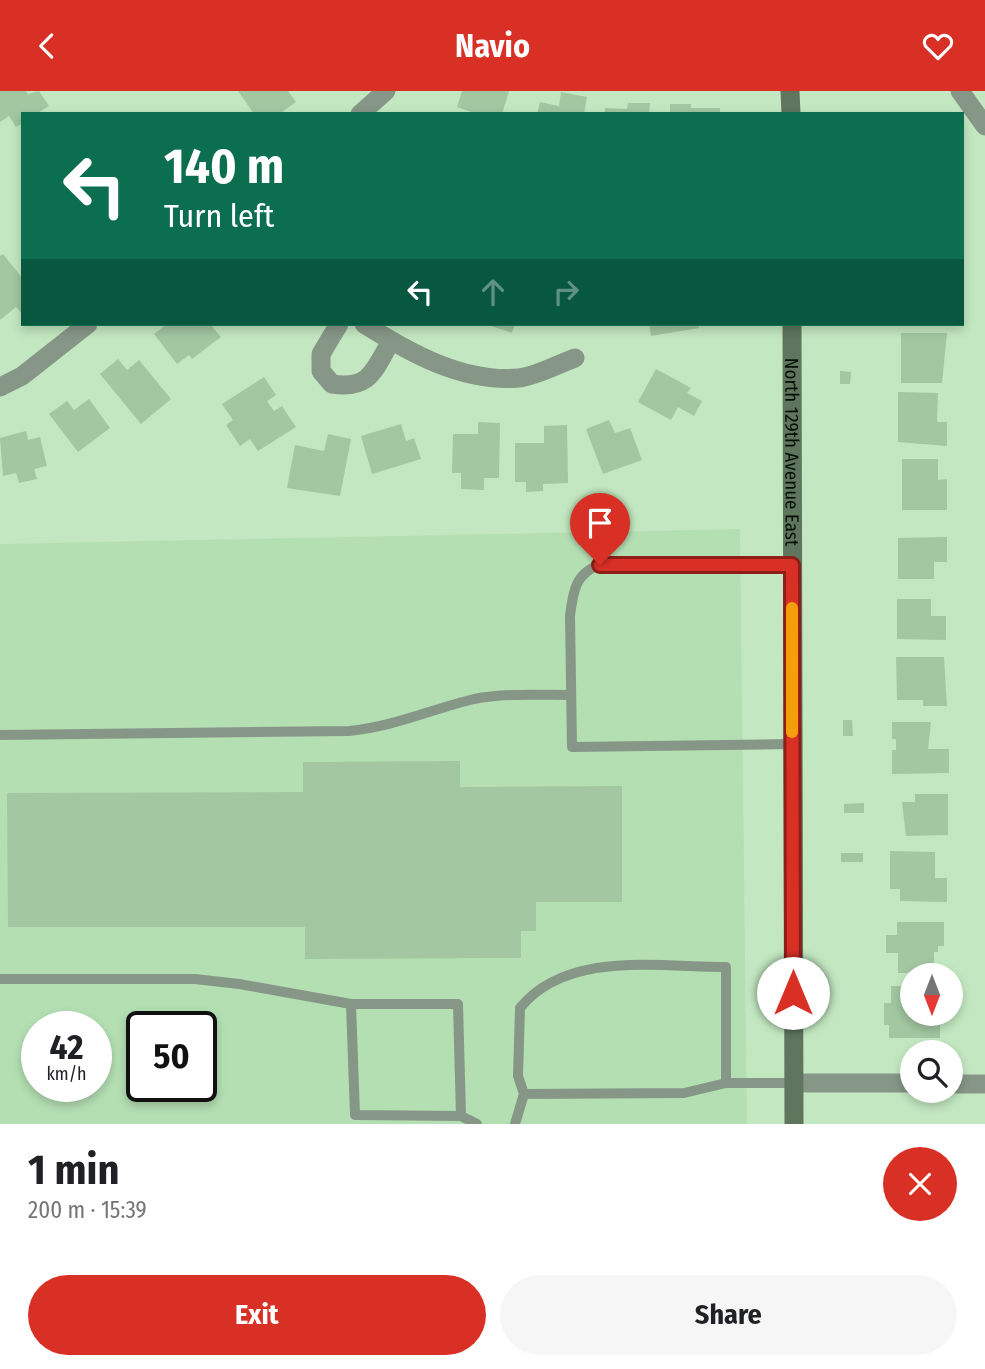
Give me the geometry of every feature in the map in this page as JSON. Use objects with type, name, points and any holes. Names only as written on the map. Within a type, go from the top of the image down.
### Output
[{"type":"main road","points":[[790,91],[791,112]]},
{"type":"main road","name":"North 129th Avenue East","points":[[792,326],[793,1124]]},
{"type":"street","points":[[362,112],[386,91]]},
{"type":"street","points":[[960,91],[985,126]]},
{"type":"street","points":[[0,387],[22,376],[86,326]]},
{"type":"street","points":[[338,326],[321,354],[321,371],[332,384],[353,387],[370,377],[391,341]]},
{"type":"street","points":[[367,326],[391,341],[461,373],[520,378],[575,358]]},
{"type":"street","points":[[793,1083],[900,1083]]},
{"type":"street","points":[[963,1084],[985,1084]]},
{"type":"lane","points":[[792,565],[600,565],[587,569],[579,578],[572,594],[571,695],[572,747],[792,744]]},
{"type":"lane","points":[[0,735],[28,732],[349,731],[377,729],[477,699],[510,695],[571,695]]},
{"type":"lane","points":[[515,1124],[524,1094],[518,1076],[520,1008],[546,982],[597,967],[726,967],[726,1083]]},
{"type":"lane","points":[[0,979],[195,979],[351,1004],[458,1004],[461,1116]]},
{"type":"lane","points":[[351,1004],[355,1115],[461,1116],[477,1124]]},
{"type":"lane","points":[[524,1094],[684,1093],[726,1083],[793,1083]]},
{"type":"shaded area","points":[[740,529],[747,1124],[0,1124],[0,544]]},
{"type":"building","points":[[0,91],[26,91],[28,94],[39,91],[49,106],[39,112],[21,112],[21,124],[16,127],[9,116],[0,122]]},
{"type":"building","points":[[238,91],[288,91],[296,102],[282,112],[253,112]]},
{"type":"building","points":[[462,91],[509,91],[503,112],[471,112],[457,107]]},
{"type":"building","points":[[561,92],[587,97],[584,112],[538,112],[540,102],[559,106]]},
{"type":"building","points":[[628,103],[650,103],[649,112],[605,112],[605,108],[627,109]]},
{"type":"building","points":[[670,104],[691,104],[691,108],[720,108],[720,112],[670,112]]},
{"type":"building","points":[[3,254],[21,276],[21,313],[16,307],[0,320],[0,256]]},
{"type":"building","points":[[164,326],[212,326],[221,337],[192,359],[189,355],[177,364],[154,334]]},
{"type":"building","points":[[491,326],[514,326],[512,333]]},
{"type":"building","points":[[649,326],[699,328],[651,336]]},
{"type":"building","points":[[901,333],[947,333],[942,383],[901,383]]},
{"type":"building","points":[[118,359],[127,370],[139,360],[171,399],[141,424],[100,374]]},
{"type":"building","points":[[656,369],[691,388],[687,393],[702,401],[694,416],[678,407],[671,420],[638,402]]},
{"type":"building","points":[[840,371],[851,372],[850,384],[840,384]]},
{"type":"building","points":[[264,377],[276,395],[267,401],[274,411],[282,406],[296,427],[258,451],[250,439],[240,446],[226,425],[233,420],[222,404]]},
{"type":"building","points":[[898,392],[938,393],[937,422],[947,422],[947,446],[898,442]]},
{"type":"building","points":[[89,399],[110,428],[78,452],[49,414],[67,401],[74,410]]},
{"type":"building","points":[[609,420],[615,433],[630,428],[642,460],[603,474],[586,429]]},
{"type":"building","points":[[478,422],[500,423],[499,478],[484,478],[484,490],[461,489],[461,473],[452,473],[453,434],[478,434]]},
{"type":"building","points":[[401,424],[406,441],[414,438],[421,459],[372,474],[361,436]]},
{"type":"building","points":[[567,425],[568,483],[543,484],[543,491],[526,492],[526,482],[515,482],[515,443],[544,443],[544,426]]},
{"type":"building","points":[[26,431],[28,440],[40,437],[47,466],[34,469],[37,479],[19,483],[16,473],[3,476],[0,438]]},
{"type":"building","points":[[328,434],[351,439],[340,496],[287,488],[295,445],[324,451]]},
{"type":"building","points":[[902,459],[938,459],[938,480],[947,479],[947,510],[902,510]]},
{"type":"building","points":[[947,537],[947,562],[934,562],[934,579],[898,579],[898,538]]},
{"type":"building","points":[[897,599],[931,599],[931,616],[946,616],[946,640],[897,639]]},
{"type":"building","points":[[896,657],[944,657],[947,706],[923,706],[923,700],[897,700]]},
{"type":"building","points":[[843,720],[852,720],[853,736],[843,736]]},
{"type":"building","points":[[892,722],[931,722],[928,749],[949,749],[949,773],[892,774],[892,750],[896,750],[896,739],[892,739]]},
{"type":"building","points":[[460,761],[460,787],[622,786],[622,902],[536,902],[536,931],[521,931],[521,958],[305,959],[305,927],[8,927],[7,793],[303,792],[303,762]]},
{"type":"building","points":[[915,794],[948,794],[948,835],[906,836],[902,802],[915,802]]},
{"type":"building","points":[[864,803],[864,813],[844,813],[844,804]]},
{"type":"building","points":[[890,851],[935,852],[935,878],[947,878],[947,902],[900,901],[900,889],[890,889]]},
{"type":"building","points":[[841,853],[863,853],[863,862],[841,862]]},
{"type":"building","points":[[897,922],[944,922],[944,946],[938,946],[938,952],[934,952],[934,963],[900,963],[900,973],[898,953],[886,953],[886,935],[897,935]]},
{"type":"building","points":[[891,986],[900,986],[900,1026],[940,1026],[940,1038],[889,1038],[889,1025],[884,1025],[884,1003],[891,1003]]},
{"type":"slow traffic","points":[[792,608],[792,732]]},
{"type":"route","points":[[600,565],[792,565],[793,993]]}]
